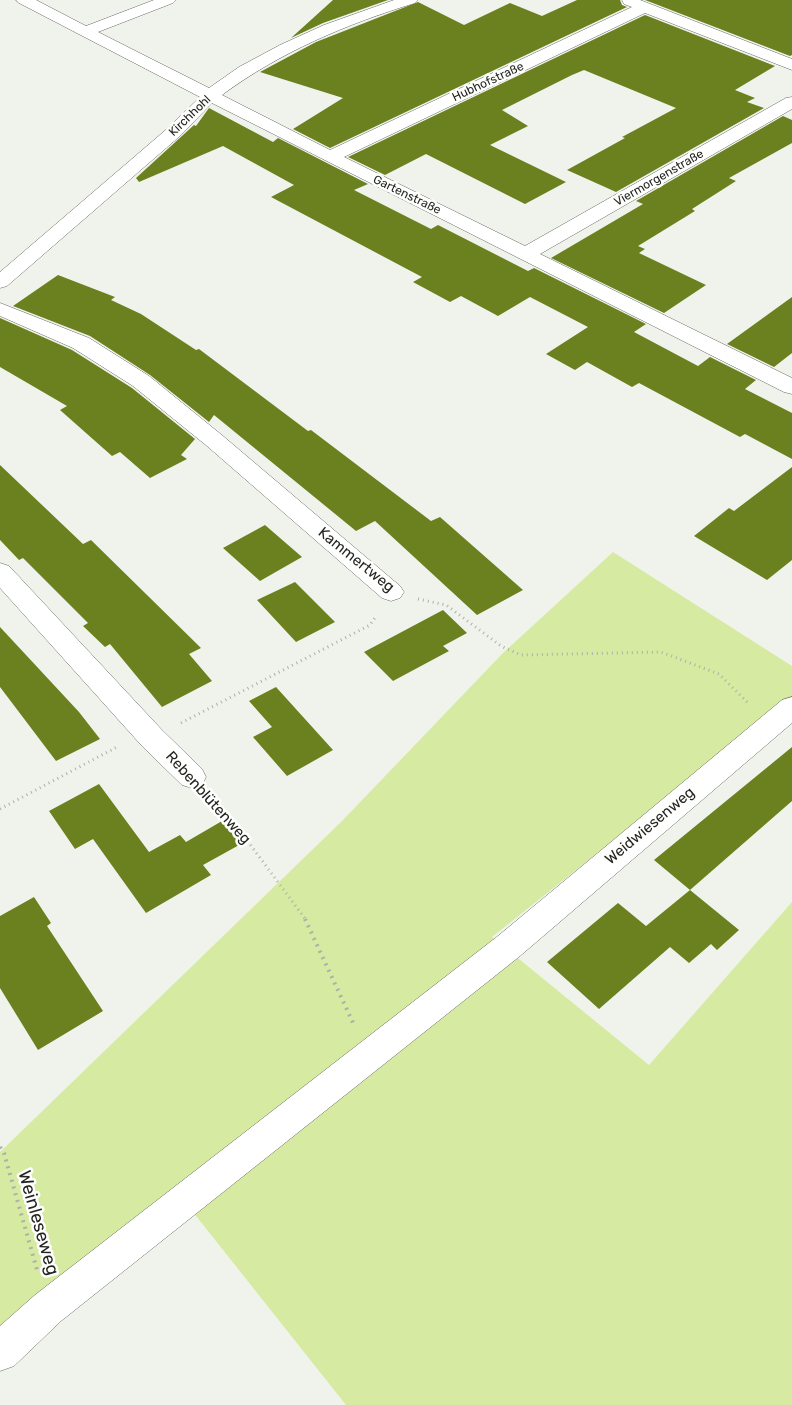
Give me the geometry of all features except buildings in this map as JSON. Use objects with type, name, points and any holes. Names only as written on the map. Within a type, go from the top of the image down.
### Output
[{"type":"street","name":"Gartenstraße","points":[[24,0],[330,157],[792,387]]},
{"type":"street","points":[[84,32],[168,0]]},
{"type":"street","name":"Kirchhohl","points":[[0,282],[174,132],[211,95],[245,70],[286,48],[380,9],[410,0]]},
{"type":"street","points":[[628,0],[792,64]]},
{"type":"street","name":"Hubhofstraße","points":[[330,157],[645,7]]},
{"type":"street","name":"Viermorgenstraße","points":[[526,254],[792,102]]},
{"type":"street","name":"Kammertweg","points":[[0,309],[81,343],[141,382],[215,441],[391,592]]},
{"type":"street","name":"Rebenblütenweg","points":[[0,572],[149,735],[192,777]]},
{"type":"street","name":"Weidwiesenweg","points":[[0,1352],[48,1308],[509,946],[781,716]]},
{"type":"path","name":"Kammertweg","points":[[391,592],[446,605],[501,646],[521,655],[661,652],[719,674],[781,716]]},
{"type":"path","points":[[0,809],[370,625],[391,592]]},
{"type":"path","name":"Rebenblütenweg","points":[[192,777],[232,820],[308,922],[368,1056]]},
{"type":"path","name":"Weinleseweg","points":[[0,1147],[4,1154],[48,1308]]},
{"type":"green space","points":[[613,552],[792,666],[792,698],[492,937],[649,1065],[792,902],[792,1405],[346,1405],[181,1197],[0,1350],[0,1152],[342,821],[503,653]]}]
